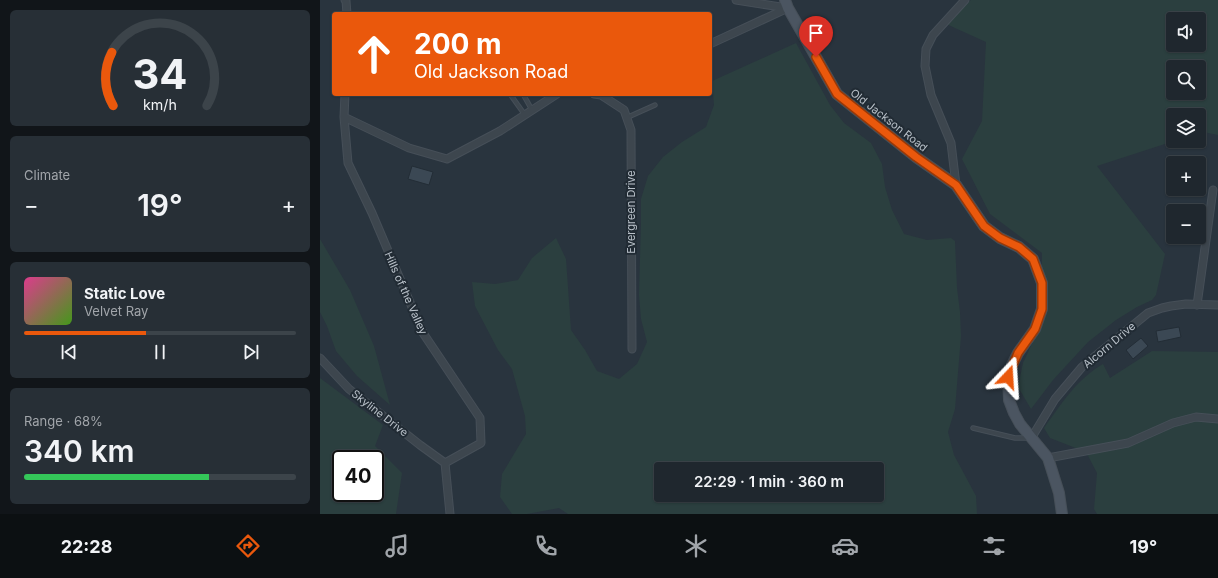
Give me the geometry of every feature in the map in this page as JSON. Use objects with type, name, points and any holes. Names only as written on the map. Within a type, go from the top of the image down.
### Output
[{"type":"street","points":[[346,0],[347,12]]},
{"type":"street","points":[[736,0],[786,4]]},
{"type":"street","points":[[965,0],[933,35],[926,49],[925,66],[931,95],[951,143],[956,185],[984,226],[1000,238],[1019,247],[1033,259],[1042,283],[1042,309],[1035,329],[1018,353],[1008,377],[1008,389],[1009,400],[1020,424],[1048,458],[1059,493],[1062,514]]},
{"type":"street","points":[[712,43],[786,4]]},
{"type":"street","name":"Old Jackson Road","points":[[786,4],[837,94],[916,157],[956,185]]},
{"type":"street","name":"Hills of the Valley","points":[[345,96],[344,117],[348,163],[372,213],[423,333],[480,418],[481,443],[445,463]]},
{"type":"street","points":[[344,117],[409,148],[447,159],[500,131],[553,96]]},
{"type":"street","name":"Evergreen Drive","points":[[602,96],[624,110],[630,130],[632,349]]},
{"type":"street","points":[[1197,305],[1213,190]]},
{"type":"street","name":"Alcorn Drive","points":[[1032,437],[1055,399],[1071,380],[1094,356],[1148,313],[1162,308],[1186,304],[1218,305]]},
{"type":"street","name":"Skyline Drive","points":[[320,358],[349,389],[445,463]]},
{"type":"street","points":[[1048,458],[1128,443],[1173,423],[1196,417],[1218,420]]},
{"type":"street","points":[[445,463],[450,514]]},
{"type":"lane","points":[[511,96],[525,115]]},
{"type":"lane","points":[[524,96],[532,110]]},
{"type":"lane","points":[[626,118],[655,105]]},
{"type":"lane","points":[[972,428],[1015,438],[1032,437]]},
{"type":"green space","points":[[971,0],[1218,0],[1218,135],[1206,133],[1206,108],[1166,108],[1166,144],[1097,166],[1165,254],[1156,295],[1152,300],[1116,320],[1088,342],[1053,380],[1031,409],[1018,387],[1023,363],[1042,322],[1042,253],[990,214],[962,159],[982,121],[986,42],[944,23]]},
{"type":"green space","points":[[796,43],[830,105],[844,123],[871,143],[882,164],[885,187],[892,210],[904,234],[927,240],[951,238],[955,241],[961,336],[955,409],[948,432],[954,455],[976,496],[977,514],[568,514],[559,508],[527,514],[512,514],[500,497],[502,474],[526,434],[525,416],[512,369],[498,350],[475,306],[472,282],[495,284],[518,280],[532,258],[556,238],[566,259],[571,330],[597,371],[619,379],[637,364],[647,342],[641,319],[639,295],[641,199],[648,176],[663,157],[682,142],[706,127],[714,105],[712,81]]},
{"type":"green space","points":[[320,239],[350,290],[374,346],[390,405],[357,376],[336,351],[320,312]]},
{"type":"green space","points":[[1152,351],[1218,352],[1218,514],[1097,514],[1094,509],[1097,473],[1086,452],[1050,438],[1044,428],[1070,393],[1093,370],[1103,364],[1110,378]]},
{"type":"green space","points":[[320,378],[383,425],[375,446],[379,450],[332,450],[332,502],[384,502],[384,455],[402,473],[396,514],[320,514]]},
{"type":"building","points":[[412,166],[433,172],[429,185],[408,179]]},
{"type":"building","points":[[1179,327],[1181,337],[1158,342],[1156,331]]},
{"type":"building","points":[[1141,338],[1148,346],[1133,359],[1126,350]]},
{"type":"route","points":[[816,57],[837,94],[916,157],[956,185],[984,226],[1000,238],[1019,247],[1033,259],[1042,283],[1042,309],[1035,329],[1018,353],[1008,377]]}]
